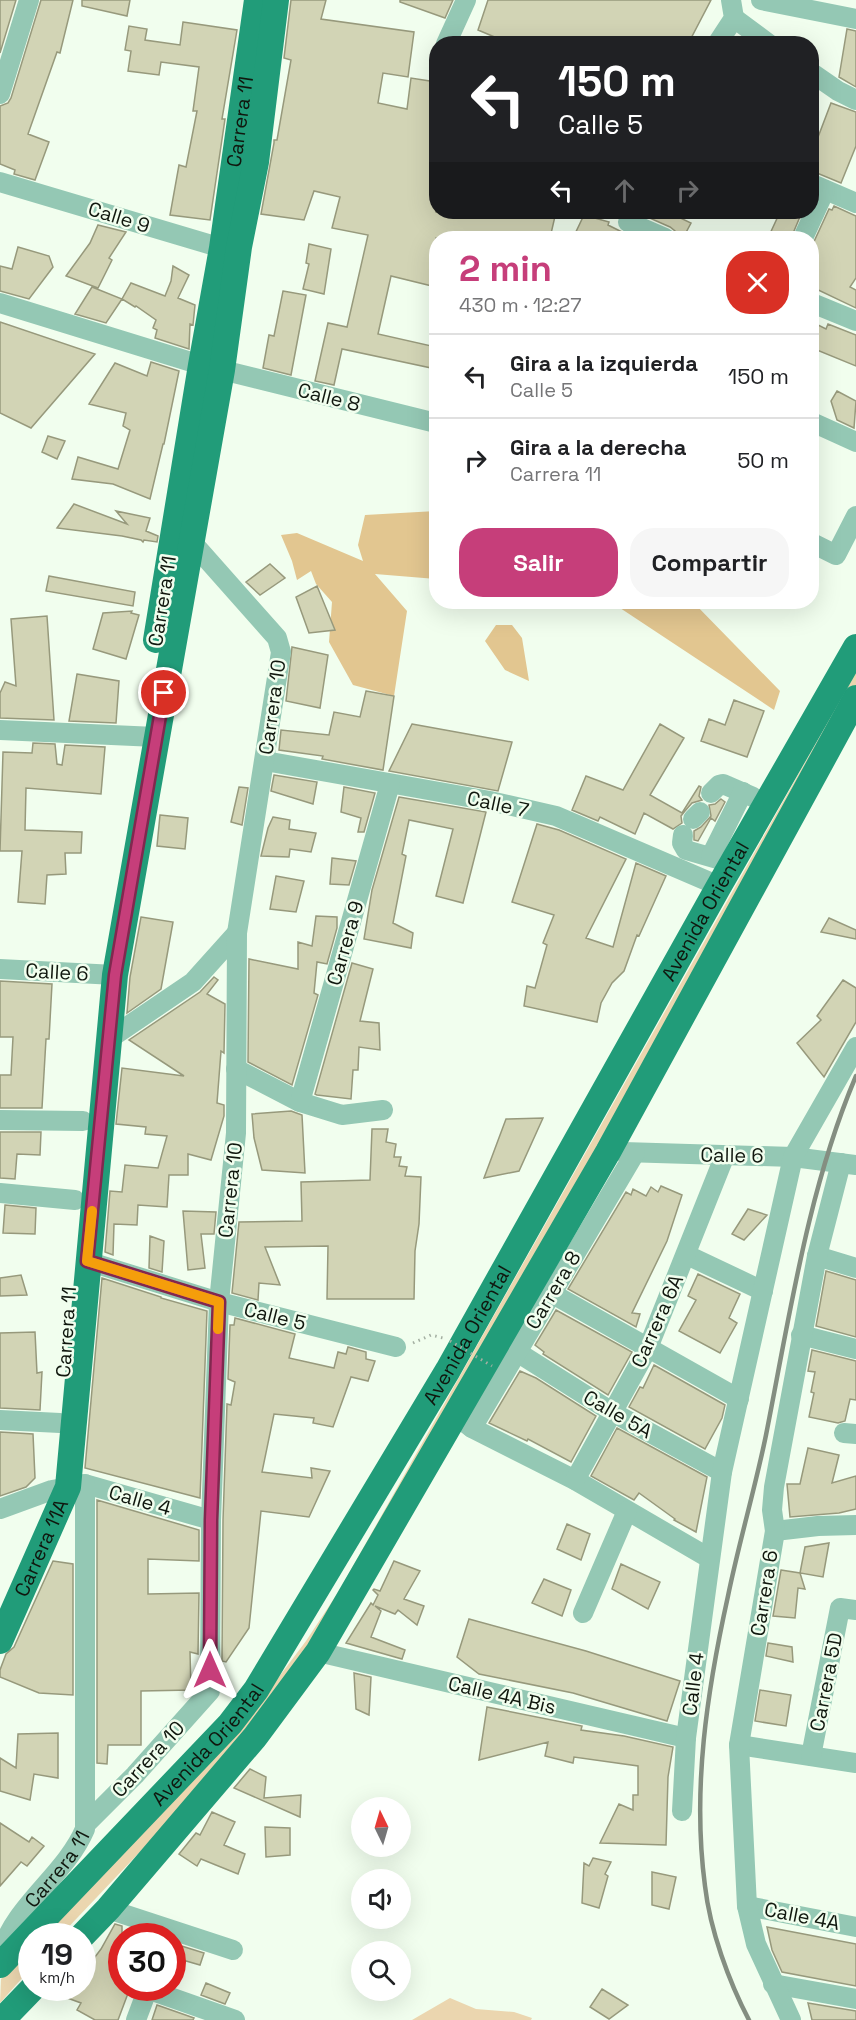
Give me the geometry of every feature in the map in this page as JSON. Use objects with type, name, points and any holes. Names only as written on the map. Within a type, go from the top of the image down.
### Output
[{"type":"main road","name":"Carrera 11","points":[[68,1487],[60,1423],[75,1200],[83,1121],[230,248],[257,0]]},
{"type":"main road","name":"Carrera 11","points":[[230,248],[256,162],[276,0]]},
{"type":"main road","name":"Carrera 11","points":[[148,737],[191,541],[211,368]]},
{"type":"main road","name":"Avenida Oriental","points":[[0,1965],[230,1724],[256,1690],[448,1370],[719,886],[721,860],[766,804],[856,647]]},
{"type":"main road","name":"Avenida Oriental","points":[[95,1923],[255,1737],[318,1652],[464,1422],[608,1152],[856,698]]},
{"type":"main road","name":"Carrera 11","points":[[68,1487],[109,1039],[107,974]]},
{"type":"main road","name":"Carrera 11A","points":[[0,1605],[38,1527],[68,1487]]},
{"type":"main road","name":"Carrera 11A","points":[[0,1641],[68,1487]]},
{"type":"main road","points":[[2,2020],[20,2001]]},
{"type":"street","points":[[0,94],[29,0]]},
{"type":"street","points":[[450,36],[466,0]]},
{"type":"street","points":[[760,0],[856,19]]},
{"type":"street","points":[[719,36],[728,6],[760,36]]},
{"type":"street","points":[[819,78],[856,100]]},
{"type":"street","name":"Calle 9","points":[[0,182],[230,248]]},
{"type":"street","points":[[819,187],[856,203]]},
{"type":"street","points":[[626,224],[646,231]]},
{"type":"street","name":"Calle 8","points":[[0,303],[211,368],[429,421]]},
{"type":"street","points":[[819,306],[856,321]]},
{"type":"street","points":[[819,425],[856,442]]},
{"type":"street","points":[[819,546],[836,555],[856,516]]},
{"type":"street","name":"Carrera 10","points":[[84,1825],[135,1775],[210,1691],[211,1520],[219,1302],[236,1133],[237,933],[281,652],[277,638],[191,541]]},
{"type":"street","points":[[0,730],[148,737]]},
{"type":"street","name":"Calle 7","points":[[265,761],[490,801],[556,816],[719,886]]},
{"type":"street","name":"Carrera 9","points":[[300,1102],[390,784]]},
{"type":"street","points":[[711,793],[723,784],[766,804]]},
{"type":"street","points":[[692,822],[682,843],[686,849],[721,860],[743,792]]},
{"type":"street","points":[[109,1039],[193,982],[237,933]]},
{"type":"street","name":"Calle 6","points":[[0,969],[107,974]]},
{"type":"street","points":[[464,1422],[575,1480],[709,1558],[722,1472],[793,1157],[856,1047]]},
{"type":"street","points":[[236,1070],[300,1102],[342,1115],[383,1110]]},
{"type":"street","points":[[0,1120],[83,1121]]},
{"type":"street","name":"Calle 6","points":[[608,1152],[793,1157],[848,1164]]},
{"type":"street","name":"Carrera 8","points":[[464,1422],[517,1352],[635,1153]]},
{"type":"street","name":"Carrera 6A","points":[[575,1480],[648,1348],[725,1155]]},
{"type":"street","name":"Carrera 6","points":[[791,2020],[756,1944],[747,1906],[739,1745],[775,1531],[772,1510],[774,1487],[801,1335],[817,1256],[848,1164]]},
{"type":"street","points":[[0,1193],[75,1200]]},
{"type":"street","points":[[687,1255],[763,1291]]},
{"type":"street","points":[[817,1256],[856,1268]]},
{"type":"street","name":"Calle 5","points":[[87,1261],[219,1302],[396,1347]]},
{"type":"street","points":[[551,1293],[739,1399]]},
{"type":"street","points":[[801,1335],[856,1349]]},
{"type":"street","name":"Calle 5A","points":[[517,1352],[612,1412],[722,1472]]},
{"type":"street","points":[[0,1420],[60,1423]]},
{"type":"street","points":[[0,1509],[68,1487]]},
{"type":"street","name":"Calle 4","points":[[68,1487],[211,1520]]},
{"type":"street","name":"Carrera 11","points":[[0,1956],[3,1944],[15,1923],[77,1848],[84,1825],[68,1487]]},
{"type":"street","points":[[583,1613],[627,1511]]},
{"type":"street","points":[[775,1531],[818,1526],[856,1525]]},
{"type":"street","name":"Calle 4","points":[[682,1811],[686,1738],[709,1558]]},
{"type":"street","name":"Carrera 5D","points":[[811,1756],[848,1609]]},
{"type":"street","name":"Calle 4A Bis","points":[[318,1652],[686,1738]]},
{"type":"street","points":[[739,1745],[856,1763]]},
{"type":"street","name":"Calle 4A","points":[[747,1906],[856,1927]]},
{"type":"street","points":[[108,1909],[144,1923]]},
{"type":"street","points":[[186,1938],[233,1950]]},
{"type":"street","points":[[773,1984],[856,1999]]},
{"type":"street","points":[[136,2020],[143,2001]]},
{"type":"street","points":[[183,2001],[235,2020]]},
{"type":"path","points":[[396,1347],[406,1346],[431,1335],[450,1341],[492,1366]]},
{"type":"shaded area","points":[[429,511],[429,578],[375,574],[407,611],[394,696],[353,685],[329,642],[332,602],[316,584],[311,571],[297,580],[281,535],[297,533],[363,561],[358,545],[365,515]]},
{"type":"shaded area","points":[[622,609],[700,609],[780,691],[774,710]]},
{"type":"shaded area","points":[[496,625],[512,625],[522,638],[529,681],[505,670],[485,641]]},
{"type":"shaded area","points":[[856,672],[856,700],[373,1549],[269,1706],[172,1818],[72,1923],[54,1923],[260,1702],[306,1641],[339,1591]]},
{"type":"shaded area","points":[[18,1961],[18,1983],[0,2003],[1,1979]]},
{"type":"shaded area","points":[[450,1998],[476,2009],[514,2012],[532,2018],[531,2020],[412,2020]]},
{"type":"building","points":[[0,0],[16,0],[0,53]]},
{"type":"building","points":[[41,0],[73,0],[60,53],[57,52],[28,134],[49,142],[35,180],[14,174],[15,170],[0,164],[0,106],[8,103],[11,98]]},
{"type":"building","points":[[82,0],[130,0],[127,16],[82,6]]},
{"type":"building","points":[[291,0],[326,0],[321,19],[414,32],[408,77],[383,73],[378,103],[407,109],[411,78],[429,81],[429,219],[554,219],[552,231],[429,231],[429,285],[391,276],[378,334],[429,345],[429,368],[342,349],[334,385],[315,381],[328,323],[347,327],[368,235],[332,228],[340,197],[314,191],[304,220],[261,214],[291,60],[284,58]]},
{"type":"building","points":[[400,0],[453,0],[445,18],[400,2]]},
{"type":"building","points":[[488,0],[711,0],[692,36],[492,36],[478,30]]},
{"type":"building","points":[[183,22],[237,30],[222,119],[225,119],[210,220],[170,215],[179,165],[186,167],[197,111],[193,111],[199,67],[161,62],[159,75],[128,71],[131,51],[125,50],[129,26],[147,29],[145,40],[180,45]]},
{"type":"building","points":[[847,29],[856,31],[856,87],[839,77]]},
{"type":"building","points":[[831,103],[856,112],[856,146],[841,183],[819,174],[819,135]]},
{"type":"building","points":[[834,206],[856,216],[856,278],[850,287],[856,290],[856,308],[819,290],[819,231],[829,209],[832,210]]},
{"type":"building","points":[[582,219],[598,219],[609,222],[608,225],[620,231],[576,231]]},
{"type":"building","points":[[652,219],[683,219],[691,223],[687,231],[675,231]]},
{"type":"building","points":[[777,219],[799,219],[794,231],[771,231]]},
{"type":"building","points":[[98,225],[126,232],[109,258],[112,260],[98,288],[66,276],[90,243]]},
{"type":"building","points":[[309,244],[331,249],[324,294],[303,289],[309,264],[306,263]]},
{"type":"building","points":[[18,247],[49,256],[53,267],[29,299],[0,291],[0,266],[12,269]]},
{"type":"building","points":[[173,266],[189,275],[178,298],[195,305],[193,325],[190,324],[189,349],[155,338],[157,330],[153,328],[156,320],[122,299],[131,283],[165,296],[171,281]]},
{"type":"building","points":[[92,287],[122,299],[106,323],[75,314]]},
{"type":"building","points":[[283,291],[306,295],[291,375],[263,368],[269,335],[274,336]]},
{"type":"building","points":[[0,322],[95,354],[31,428],[0,413]]},
{"type":"building","points":[[828,324],[856,335],[856,366],[819,351],[819,326],[826,329]]},
{"type":"building","points":[[151,362],[179,371],[150,499],[113,484],[72,479],[78,457],[118,469],[130,430],[123,426],[126,413],[89,404],[115,363],[147,376]]},
{"type":"building","points":[[837,391],[856,401],[854,428],[837,420],[831,401]]},
{"type":"building","points":[[48,436],[65,441],[57,459],[42,452]]},
{"type":"building","points":[[74,504],[127,524],[116,511],[150,518],[146,531],[158,536],[157,542],[144,540],[143,542],[122,536],[57,528]]},
{"type":"building","points":[[270,564],[285,578],[260,595],[246,582]]},
{"type":"building","points":[[49,576],[135,592],[133,606],[46,591]]},
{"type":"building","points":[[317,586],[335,630],[309,633],[296,597]]},
{"type":"building","points":[[132,611],[131,613],[139,615],[126,659],[93,649],[103,613]]},
{"type":"building","points":[[47,616],[54,720],[0,718],[0,693],[5,682],[16,686],[11,619]]},
{"type":"building","points":[[292,647],[328,655],[320,708],[286,701]]},
{"type":"building","points":[[77,674],[119,681],[116,723],[69,721]]},
{"type":"building","points":[[366,691],[394,696],[383,770],[322,759],[323,756],[279,750],[281,730],[329,735],[334,712],[360,717]]},
{"type":"building","points":[[734,700],[764,711],[747,757],[701,741],[709,719],[725,725]]},
{"type":"building","points":[[412,724],[512,742],[498,791],[389,771]]},
{"type":"building","points":[[660,724],[684,738],[650,795],[682,813],[699,786],[701,787],[699,796],[702,800],[692,803],[685,811],[681,816],[682,823],[673,829],[644,813],[635,834],[600,817],[598,821],[572,810],[586,776],[623,790]]},
{"type":"building","points":[[33,743],[55,744],[57,764],[62,765],[65,745],[105,747],[101,794],[26,788],[25,830],[82,832],[81,853],[65,853],[66,874],[47,875],[45,904],[18,902],[22,851],[0,851],[3,752],[32,753]]},
{"type":"building","points":[[274,775],[317,782],[313,804],[271,791]]},
{"type":"building","points":[[239,787],[248,788],[242,825],[231,822]]},
{"type":"building","points":[[344,787],[375,793],[364,832],[358,832],[361,818],[341,812]]},
{"type":"building","points":[[399,797],[486,812],[463,903],[436,896],[453,829],[409,820],[402,854],[406,856],[393,923],[413,933],[411,948],[364,939],[372,890]]},
{"type":"building","points":[[721,799],[725,802],[715,821],[711,818],[698,841],[694,840],[694,831],[711,816],[709,805]]},
{"type":"building","points":[[160,815],[188,818],[185,849],[157,846]]},
{"type":"building","points":[[273,817],[290,820],[289,829],[316,833],[311,852],[290,849],[289,857],[261,856]]},
{"type":"building","points":[[537,824],[559,830],[626,859],[586,938],[613,947],[636,863],[666,876],[639,936],[637,935],[624,971],[612,983],[601,1003],[597,1022],[524,1006],[527,986],[535,988],[547,945],[543,943],[554,915],[512,902]]},
{"type":"building","points":[[332,858],[356,861],[349,885],[330,884]]},
{"type":"building","points":[[276,876],[304,881],[296,912],[270,909]]},
{"type":"building","points":[[316,916],[337,917],[337,928],[327,964],[317,962],[314,993],[318,995],[292,1085],[248,1062],[249,959],[298,969],[298,942],[312,946]]},
{"type":"building","points":[[141,917],[173,922],[161,989],[127,1013],[130,977]]},
{"type":"building","points":[[829,918],[856,930],[856,939],[821,932]]},
{"type":"building","points":[[352,963],[373,969],[360,1021],[379,1023],[380,1050],[359,1047],[358,1070],[353,1070],[351,1099],[317,1095],[315,1094]]},
{"type":"building","points":[[214,977],[218,980],[207,994],[225,1004],[224,1053],[221,1051],[217,1103],[224,1105],[224,1116],[211,1160],[188,1154],[188,1175],[169,1175],[167,1207],[138,1205],[137,1225],[114,1224],[113,1255],[105,1252],[110,1191],[122,1192],[125,1165],[158,1168],[167,1136],[145,1134],[146,1127],[116,1124],[122,1068],[184,1076],[129,1040],[200,992]]},
{"type":"building","points":[[843,980],[856,988],[856,1022],[824,1077],[797,1043],[821,1020],[817,1016]]},
{"type":"building","points":[[0,981],[52,984],[42,1108],[0,1108],[0,1075],[11,1075],[13,1037],[0,1037]]},
{"type":"building","points":[[291,1111],[302,1115],[305,1173],[262,1170],[254,1138],[252,1114]]},
{"type":"building","points":[[543,1118],[519,1171],[484,1178],[506,1119]]},
{"type":"building","points":[[372,1129],[388,1129],[386,1142],[396,1144],[394,1157],[401,1157],[399,1166],[407,1167],[405,1176],[421,1177],[414,1299],[327,1299],[328,1246],[265,1247],[280,1285],[259,1283],[258,1300],[232,1293],[239,1222],[302,1221],[301,1182],[370,1180]]},
{"type":"building","points":[[0,1132],[41,1132],[40,1155],[17,1154],[15,1179],[0,1178]]},
{"type":"building","points":[[661,1186],[682,1195],[667,1241],[632,1313],[640,1314],[636,1327],[568,1289],[626,1192],[631,1195],[633,1189],[646,1196],[651,1187],[658,1192]]},
{"type":"building","points":[[5,1205],[36,1208],[35,1234],[3,1233]]},
{"type":"building","points":[[748,1209],[767,1215],[744,1240],[732,1234]]},
{"type":"building","points":[[183,1211],[216,1212],[214,1234],[201,1234],[205,1268],[188,1270]]},
{"type":"building","points":[[150,1236],[164,1241],[162,1272],[149,1268]]},
{"type":"building","points":[[826,1271],[856,1280],[856,1337],[816,1326]]},
{"type":"building","points":[[698,1274],[740,1294],[729,1318],[737,1323],[720,1353],[679,1331],[696,1300],[688,1296]]},
{"type":"building","points":[[21,1275],[27,1295],[0,1296],[0,1278]]},
{"type":"building","points":[[102,1278],[207,1311],[200,1498],[85,1468]]},
{"type":"building","points":[[556,1310],[632,1352],[608,1395],[543,1354],[544,1352],[535,1345]]},
{"type":"building","points":[[235,1318],[295,1334],[289,1358],[334,1368],[338,1352],[346,1354],[348,1347],[366,1352],[366,1359],[375,1361],[368,1381],[351,1377],[333,1427],[313,1423],[314,1418],[274,1414],[262,1472],[312,1478],[311,1468],[330,1471],[309,1517],[261,1511],[249,1628],[226,1662],[222,1661],[223,1520],[227,1404],[231,1405],[235,1382],[228,1379],[230,1325],[234,1325]]},
{"type":"building","points":[[35,1332],[37,1373],[42,1372],[40,1410],[0,1408],[0,1333]]},
{"type":"building","points":[[812,1350],[856,1361],[856,1400],[850,1399],[845,1421],[838,1423],[809,1417],[815,1372],[808,1371]]},
{"type":"building","points":[[654,1365],[725,1405],[722,1418],[705,1449],[629,1407],[640,1387],[643,1388]]},
{"type":"building","points":[[520,1371],[536,1378],[596,1416],[571,1462],[528,1439],[527,1441],[489,1423]]},
{"type":"building","points":[[617,1428],[707,1477],[696,1532],[674,1520],[639,1493],[634,1500],[591,1476]]},
{"type":"building","points":[[0,1432],[33,1434],[35,1478],[26,1487],[0,1496]]},
{"type":"building","points":[[808,1448],[839,1455],[832,1483],[856,1476],[856,1509],[839,1513],[790,1517],[787,1484],[800,1484]]},
{"type":"building","points":[[97,1500],[199,1530],[199,1561],[148,1559],[148,1594],[199,1593],[198,1654],[190,1652],[191,1690],[141,1691],[141,1745],[108,1745],[107,1764],[97,1763]]},
{"type":"building","points":[[567,1524],[590,1534],[581,1560],[557,1549]]},
{"type":"building","points":[[829,1543],[823,1577],[800,1573],[805,1547]]},
{"type":"building","points":[[53,1561],[73,1564],[73,1695],[39,1693],[0,1677],[6,1654],[14,1647]]},
{"type":"building","points":[[394,1561],[420,1571],[404,1599],[424,1606],[417,1625],[398,1610],[395,1614],[375,1606],[381,1611],[371,1637],[405,1650],[402,1659],[346,1643],[371,1603],[373,1605],[378,1595],[373,1590],[380,1591]]},
{"type":"building","points":[[621,1564],[660,1582],[648,1609],[612,1589]]},
{"type":"building","points":[[781,1570],[800,1573],[805,1589],[798,1588],[795,1618],[773,1616]]},
{"type":"building","points":[[544,1579],[571,1590],[562,1616],[532,1603]]},
{"type":"building","points":[[469,1619],[586,1651],[680,1681],[667,1721],[573,1693],[479,1674],[457,1657]]},
{"type":"building","points":[[768,1643],[792,1647],[793,1662],[766,1656]]},
{"type":"building","points":[[354,1673],[371,1677],[369,1715],[356,1709]]},
{"type":"building","points":[[760,1690],[791,1695],[786,1726],[755,1721]]},
{"type":"building","points":[[487,1707],[582,1726],[581,1730],[624,1736],[673,1747],[668,1777],[666,1845],[600,1843],[619,1804],[633,1810],[633,1795],[638,1795],[638,1766],[574,1757],[573,1763],[545,1756],[548,1742],[479,1760]]},
{"type":"building","points":[[58,1733],[58,1778],[34,1774],[30,1800],[0,1791],[0,1758],[16,1768],[18,1734]]},
{"type":"building","points":[[250,1769],[266,1777],[264,1798],[301,1795],[300,1817],[234,1788]]},
{"type":"building","points":[[212,1812],[235,1822],[224,1845],[245,1854],[238,1874],[201,1859],[197,1866],[179,1854],[196,1833],[200,1835]]},
{"type":"building","points":[[0,1823],[29,1842],[32,1837],[44,1846],[27,1866],[21,1862],[0,1886]]},
{"type":"building","points":[[265,1827],[290,1828],[290,1855],[266,1857]]},
{"type":"building","points":[[593,1858],[611,1862],[605,1874],[608,1876],[599,1908],[582,1903],[584,1863],[589,1866]]},
{"type":"building","points":[[652,1872],[676,1877],[669,1909],[652,1905]]},
{"type":"building","points":[[767,1927],[856,1944],[856,1986],[782,1972],[772,1950]]},
{"type":"building","points":[[108,1936],[108,2001],[125,2001],[118,2020],[95,2020],[77,2010],[81,2003],[76,2001],[96,2001],[96,1956]]},
{"type":"building","points":[[186,1947],[204,1953],[200,1965],[186,1961]]},
{"type":"building","points":[[206,1983],[230,1993],[225,2004],[201,1995]]},
{"type":"building","points":[[602,1989],[628,2005],[609,2019],[590,2007]]},
{"type":"building","points":[[808,2003],[856,2011],[856,2020],[812,2020]]},
{"type":"building","points":[[157,2005],[194,2018],[193,2020],[152,2020]]},
{"type":"railway","points":[[749,2020],[721,1955],[711,1920],[705,1886],[700,1813],[708,1704],[720,1632],[762,1455],[802,1252],[825,1163],[856,1076]]},
{"type":"slow traffic","points":[[92,1211],[87,1261],[219,1302],[218,1329]]},
{"type":"route","points":[[164,693],[115,975],[87,1261],[219,1302],[211,1520],[210,1670]]}]
